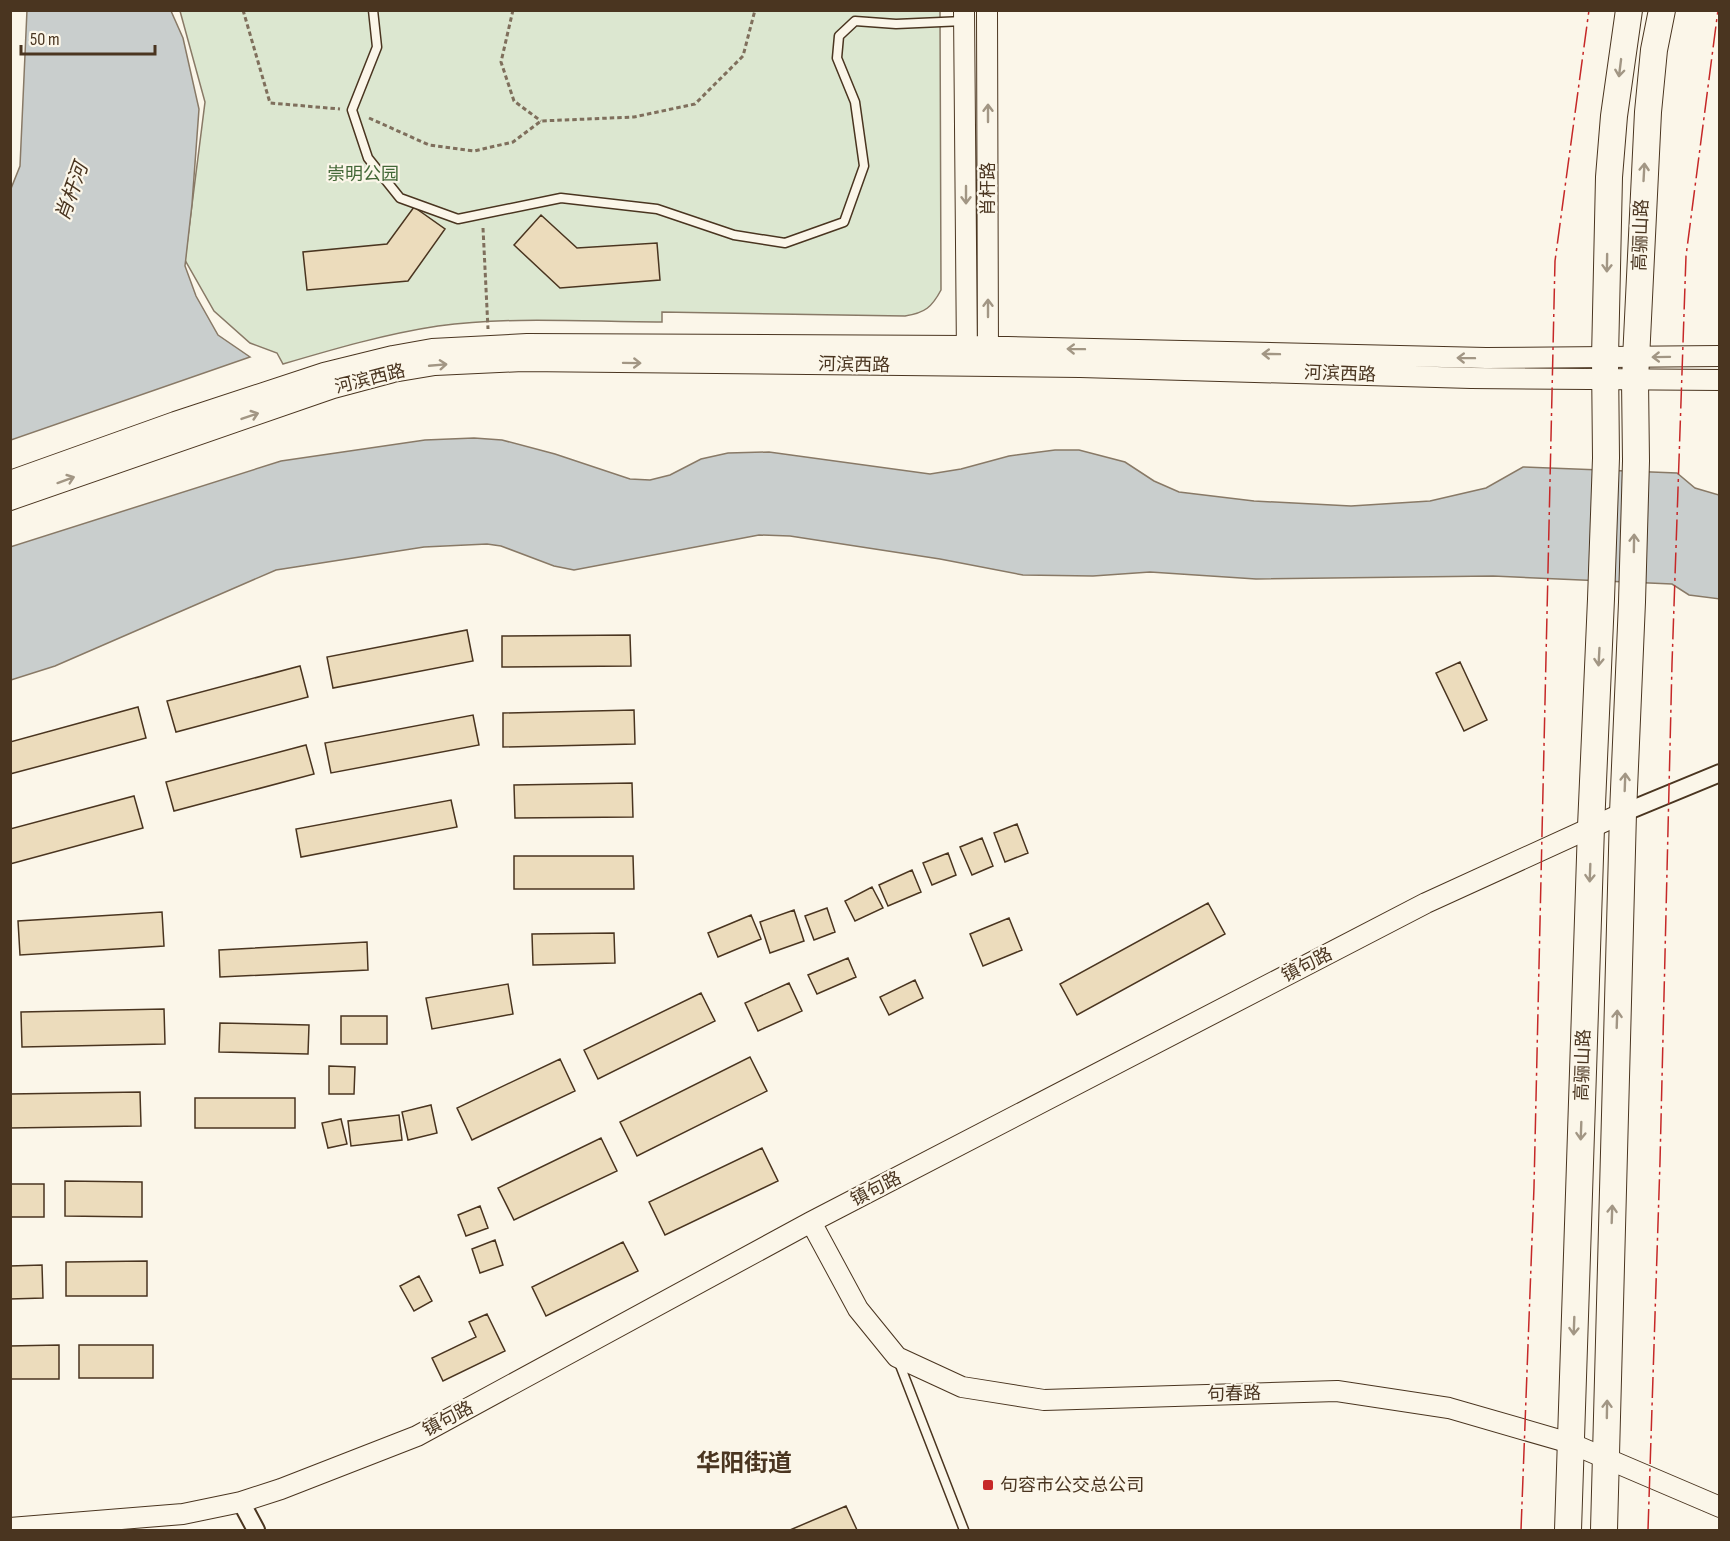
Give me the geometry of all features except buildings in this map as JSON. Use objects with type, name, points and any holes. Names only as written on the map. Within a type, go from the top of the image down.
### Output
[{"type":"main road","name":"高骊山路","points":[[1568,1530],[1591,827],[1606,459],[1611,157],[1619,70],[1629,10]]},
{"type":"main road","name":"高骊山路","points":[[1604,1530],[1623,813],[1636,461],[1636,369],[1648,112],[1654,50],[1662,10]]},
{"type":"street","name":"肖杆路","points":[[987,10],[988,357]]},
{"type":"street","name":"肖杆路","points":[[964,16],[967,366]]},
{"type":"street","name":"河滨西路","points":[[10,481],[324,373],[432,349],[527,344],[967,346],[988,357]]},
{"type":"street","name":"河滨西路","points":[[1636,369],[1719,356]]},
{"type":"street","name":"河滨西路","points":[[10,500],[333,388],[393,372],[435,365],[523,361],[967,366],[988,357],[1486,358],[1606,369],[1636,369],[1719,380]]},
{"type":"street","name":"镇句路","points":[[10,1528],[183,1514],[241,1502],[281,1489],[417,1436],[811,1222],[1426,903],[1591,827],[1719,773]]},
{"type":"street","name":"句春路","points":[[811,1222],[858,1309],[897,1357],[962,1387],[1044,1400],[1337,1391],[1449,1408],[1570,1443],[1719,1507]]},
{"type":"street","points":[[241,1502],[256,1530]]},
{"type":"lane","points":[[373,10],[377,47],[352,110],[368,158],[400,198],[458,219],[482,216],[561,198],[657,209],[734,235],[785,243],[844,222],[864,166],[855,102],[837,58],[839,36],[855,21],[896,24],[964,16]]},
{"type":"lane","points":[[897,1357],[964,1530]]},
{"type":"path","points":[[243,10],[270,103],[352,110],[429,145],[474,151],[513,142],[541,121],[634,117],[695,104],[743,56],[755,10]]},
{"type":"path","points":[[513,10],[501,62],[514,101],[541,121]]},
{"type":"path","points":[[482,216],[489,346]]},
{"type":"green space","name":"崇明公园","points":[[180,11],[940,11],[941,290],[927,308],[905,316],[662,312],[662,322],[522,320],[466,323],[399,333],[283,364],[277,353],[250,343],[214,311],[185,260],[205,102]]},
{"type":"water","name":"肖杆河","points":[[27,10],[171,11],[183,38],[199,109],[185,266],[196,296],[218,335],[250,357],[11,440],[10,191],[20,166]]},
{"type":"water","points":[[474,438],[502,440],[555,454],[630,479],[650,480],[670,475],[701,459],[728,453],[769,452],[930,474],[961,469],[1009,456],[1055,450],[1079,450],[1125,462],[1154,481],[1179,492],[1254,501],[1351,506],[1430,501],[1486,488],[1523,467],[1677,473],[1695,488],[1719,495],[1720,599],[1689,595],[1672,584],[1493,576],[1256,579],[1150,572],[1093,576],[1023,575],[940,559],[790,536],[759,535],[574,570],[554,566],[501,546],[487,544],[424,547],[276,570],[55,666],[11,680],[10,547],[281,461],[425,440]]},
{"type":"power","points":[[1521,1530],[1534,1187],[1555,261],[1589,10]]},
{"type":"power","points":[[1648,1530],[1660,1162],[1672,664],[1686,256],[1718,10]]},
{"type":"place","name":"句容市公交总公司","points":[[988,1485]]},
{"type":"district","name":"华阳街道","points":[[744,1463]]}]
